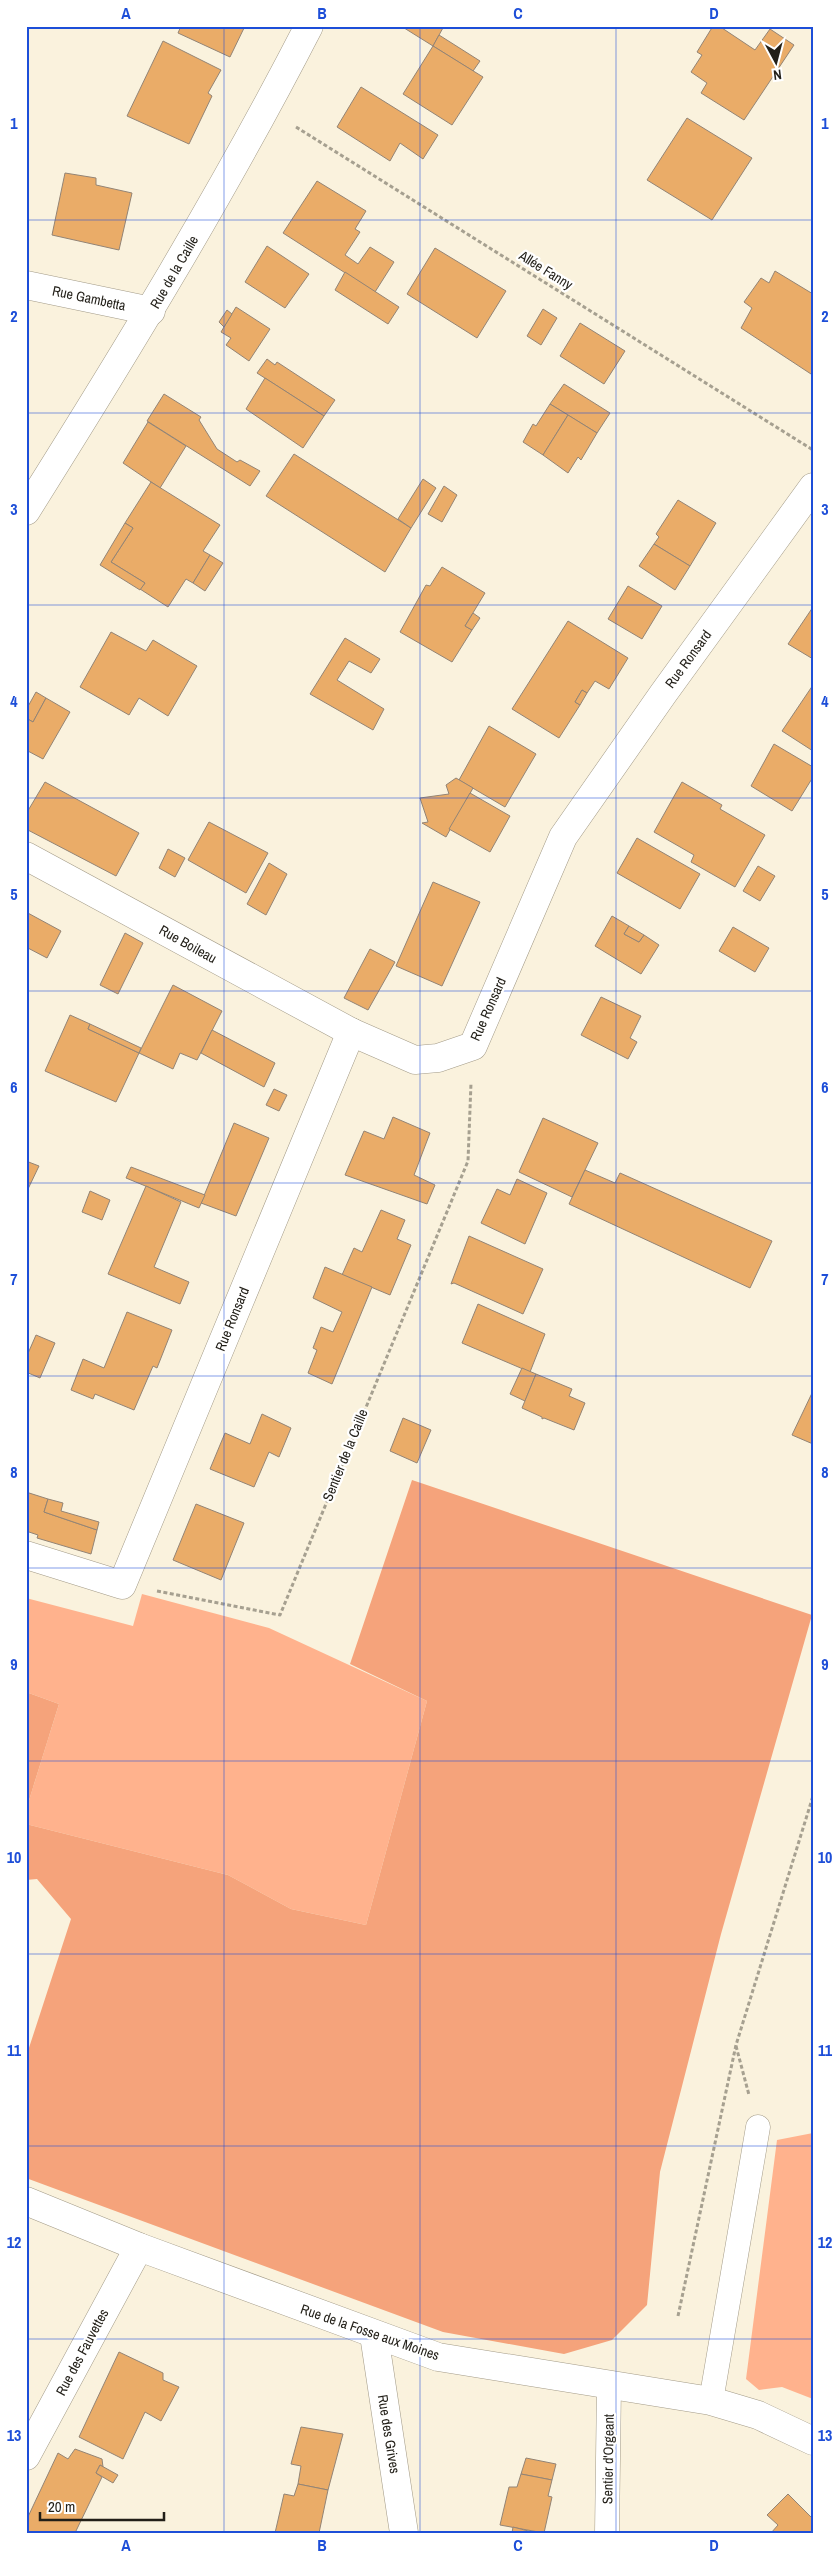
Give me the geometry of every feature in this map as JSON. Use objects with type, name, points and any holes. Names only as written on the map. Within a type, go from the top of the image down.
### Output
[{"type":"street","name":"Rue de la Caille","points":[[26,511],[151,311],[267,108],[309,26]]},
{"type":"street","name":"Rue Gambetta","points":[[26,285],[151,311]]},
{"type":"street","name":"Rue Ronsard","points":[[122,1585],[350,1032],[415,1060],[438,1058],[473,1046],[564,837],[663,694],[813,487]]},
{"type":"street","name":"Rue Boileau","points":[[26,856],[350,1032]]},
{"type":"street","points":[[26,1555],[122,1585]]},
{"type":"street","name":"Rue de la Fosse aux Moines","points":[[26,2201],[139,2247],[438,2358],[711,2401],[758,2415],[813,2442]]},
{"type":"street","name":"Rue des Fauvettes","points":[[26,2456],[139,2247]]},
{"type":"street","name":"Rue des Grives","points":[[374,2335],[404,2533]]},
{"type":"lane","points":[[711,2401],[758,2128]]},
{"type":"lane","name":"Sentier d'Orgeant","points":[[607,2533],[609,2385]]},
{"type":"path","name":"Allée Fanny","points":[[267,108],[813,450]]},
{"type":"path","name":"Sentier de la Caille","points":[[122,1585],[280,1615],[468,1161],[473,1046]]},
{"type":"path","points":[[678,2316],[736,2045],[813,1796]]},
{"type":"path","points":[[736,2045],[758,2128]]},
{"type":"shaded area","points":[[412,1480],[812,1615],[721,1934],[660,2172],[647,2305],[612,2340],[564,2354],[443,2332],[26,2178],[26,2057],[71,1919],[37,1879],[26,1880],[26,1824],[228,1875],[291,1909],[366,1925],[427,1701],[350,1664]]},
{"type":"shaded area","points":[[142,1594],[269,1628],[427,1701],[366,1925],[291,1909],[228,1875],[26,1824],[26,1810],[59,1704],[26,1692],[26,1598],[133,1626]]},
{"type":"shaded area","points":[[26,1692],[59,1704],[26,1810]]},
{"type":"shaded area","points":[[813,2133],[813,2399],[782,2387],[759,2390],[746,2379],[777,2140]]},
{"type":"building","points":[[181,26],[245,26],[230,57],[178,33]]},
{"type":"building","points":[[401,26],[444,26],[433,46]]},
{"type":"building","points":[[713,26],[719,26],[755,50],[770,29],[794,45],[744,120],[701,93],[707,83],[691,72],[702,55],[697,52]]},
{"type":"building","points":[[439,35],[480,61],[473,71],[433,46]]},
{"type":"building","points":[[163,41],[221,70],[208,93],[212,96],[189,144],[127,116]]},
{"type":"building","points":[[433,46],[483,77],[452,125],[403,94]]},
{"type":"building","points":[[361,87],[438,135],[423,159],[400,143],[390,161],[337,127]]},
{"type":"building","points":[[687,118],[752,158],[712,220],[647,180]]},
{"type":"building","points":[[65,173],[96,178],[96,185],[132,193],[119,250],[52,235]]},
{"type":"building","points":[[317,181],[366,211],[355,229],[360,232],[345,255],[358,264],[370,247],[394,262],[375,292],[283,233]]},
{"type":"building","points":[[267,246],[309,274],[285,308],[245,282]]},
{"type":"building","points":[[435,248],[506,291],[477,338],[407,294]]},
{"type":"building","points":[[775,271],[813,294],[813,372],[811,374],[741,328],[752,308],[744,302],[761,278],[769,283]]},
{"type":"building","points":[[345,272],[399,307],[388,324],[335,290]]},
{"type":"building","points":[[236,307],[270,329],[249,361],[226,345],[231,338],[221,332]]},
{"type":"building","points":[[543,309],[557,318],[541,345],[527,336]]},
{"type":"building","points":[[227,310],[232,314],[224,327],[219,322]]},
{"type":"building","points":[[580,323],[625,351],[604,384],[560,356]]},
{"type":"building","points":[[267,359],[275,365],[277,362],[335,400],[324,416],[257,373]]},
{"type":"building","points":[[265,378],[324,416],[303,448],[246,409]]},
{"type":"building","points":[[564,384],[610,413],[597,433],[550,404]]},
{"type":"building","points":[[164,394],[201,417],[199,420],[217,449],[237,462],[240,460],[260,471],[250,486],[147,421]]},
{"type":"building","points":[[550,404],[568,415],[543,455],[523,442],[533,424],[536,426]]},
{"type":"building","points":[[568,415],[597,433],[581,460],[578,457],[568,473],[543,455]]},
{"type":"building","points":[[148,422],[186,446],[160,488],[123,463]]},
{"type":"building","points":[[294,454],[411,528],[385,572],[266,496]]},
{"type":"building","points":[[423,479],[436,488],[411,528],[398,519]]},
{"type":"building","points":[[151,482],[220,525],[203,551],[210,555],[193,583],[186,579],[168,607],[140,589],[145,583],[111,562],[133,528],[125,523]]},
{"type":"building","points":[[444,486],[457,495],[442,522],[428,514]]},
{"type":"building","points":[[678,500],[716,523],[690,566],[654,544],[659,537],[656,534]]},
{"type":"building","points":[[125,523],[133,528],[111,562],[145,583],[140,590],[100,565]]},
{"type":"building","points":[[654,544],[690,566],[675,590],[639,566]]},
{"type":"building","points":[[210,555],[223,563],[205,591],[193,583]]},
{"type":"building","points":[[442,567],[485,593],[465,626],[472,630],[452,662],[400,632],[426,585],[430,586]]},
{"type":"building","points":[[628,586],[662,606],[642,639],[608,619]]},
{"type":"building","points":[[813,607],[813,659],[788,644]]},
{"type":"building","points":[[473,613],[480,618],[472,630],[465,626]]},
{"type":"building","points":[[568,621],[628,658],[609,689],[595,681],[587,693],[582,690],[575,702],[580,705],[559,738],[512,709]]},
{"type":"building","points":[[111,632],[146,651],[153,640],[197,666],[168,716],[139,698],[129,715],[80,687]]},
{"type":"building","points":[[345,638],[380,659],[371,673],[349,661],[337,680],[384,709],[373,730],[310,694]]},
{"type":"building","points":[[813,685],[813,751],[782,731]]},
{"type":"building","points":[[582,690],[587,693],[580,705],[575,702]]},
{"type":"building","points":[[36,692],[46,698],[33,722],[26,718],[26,710]]},
{"type":"building","points":[[46,698],[70,712],[43,759],[26,750],[26,718],[33,722]]},
{"type":"building","points":[[489,726],[536,754],[505,807],[459,780]]},
{"type":"building","points":[[774,744],[813,767],[813,777],[792,811],[751,786]]},
{"type":"building","points":[[456,778],[473,788],[446,837],[422,823],[428,822],[420,798],[449,794],[446,785]]},
{"type":"building","points":[[45,782],[139,833],[116,876],[26,829],[26,814]]},
{"type":"building","points":[[682,782],[722,805],[720,809],[765,835],[735,887],[691,862],[694,855],[654,832]]},
{"type":"building","points":[[470,793],[510,816],[490,852],[449,829]]},
{"type":"building","points":[[209,822],[268,853],[246,893],[188,860]]},
{"type":"building","points":[[637,838],[700,874],[680,909],[617,873]]},
{"type":"building","points":[[168,849],[185,858],[175,877],[159,868]]},
{"type":"building","points":[[269,863],[287,874],[266,915],[247,904]]},
{"type":"building","points":[[758,866],[775,876],[760,901],[743,891]]},
{"type":"building","points":[[433,882],[480,902],[442,986],[396,966]]},
{"type":"building","points":[[26,912],[61,931],[47,958],[26,947]]},
{"type":"building","points":[[612,916],[629,926],[624,934],[639,942],[644,935],[659,945],[641,974],[595,946]]},
{"type":"building","points":[[629,926],[644,935],[639,942],[624,934]]},
{"type":"building","points":[[733,927],[769,948],[755,972],[719,951]]},
{"type":"building","points":[[125,933],[143,943],[118,994],[100,985]]},
{"type":"building","points":[[370,949],[395,962],[368,1010],[344,998]]},
{"type":"building","points":[[173,985],[222,1011],[197,1060],[180,1053],[173,1069],[139,1053]]},
{"type":"building","points":[[601,997],[641,1016],[630,1038],[637,1042],[628,1059],[581,1035]]},
{"type":"building","points":[[70,1015],[90,1024],[88,1029],[139,1053],[116,1102],[45,1071]]},
{"type":"building","points":[[90,1024],[141,1048],[139,1053],[88,1029]]},
{"type":"building","points":[[212,1030],[275,1063],[264,1087],[201,1053]]},
{"type":"building","points":[[274,1089],[287,1095],[279,1111],[266,1105]]},
{"type":"building","points":[[393,1117],[430,1133],[414,1175],[435,1185],[427,1204],[345,1175],[364,1131],[384,1139]]},
{"type":"building","points":[[543,1118],[598,1143],[572,1197],[519,1172]]},
{"type":"building","points":[[234,1123],[269,1138],[236,1216],[201,1203]]},
{"type":"building","points":[[26,1161],[39,1166],[28,1189],[26,1188]]},
{"type":"building","points":[[131,1167],[205,1195],[199,1208],[126,1178]]},
{"type":"building","points":[[585,1170],[615,1183],[620,1173],[772,1241],[750,1288],[569,1204]]},
{"type":"building","points":[[517,1179],[547,1193],[525,1244],[481,1223],[497,1189],[510,1195]]},
{"type":"building","points":[[146,1186],[181,1202],[154,1267],[189,1282],[180,1304],[108,1274]]},
{"type":"building","points":[[90,1191],[110,1200],[102,1220],[82,1212]]},
{"type":"building","points":[[381,1210],[405,1220],[397,1239],[411,1245],[390,1295],[342,1275],[354,1248],[362,1252]]},
{"type":"building","points":[[469,1236],[543,1269],[523,1314],[454,1283],[451,1284]]},
{"type":"building","points":[[325,1267],[372,1287],[332,1384],[308,1373],[317,1350],[313,1348],[321,1327],[333,1332],[342,1312],[313,1298]]},
{"type":"building","points":[[478,1304],[545,1334],[530,1372],[462,1343]]},
{"type":"building","points":[[127,1312],[172,1330],[157,1368],[153,1366],[134,1410],[95,1394],[93,1399],[71,1390],[83,1359],[104,1368]]},
{"type":"building","points":[[36,1335],[55,1343],[40,1378],[26,1372],[26,1358]]},
{"type":"building","points":[[522,1368],[536,1374],[525,1401],[510,1394]]},
{"type":"building","points":[[536,1374],[572,1389],[569,1396],[585,1403],[574,1430],[544,1418],[542,1419],[542,1417],[522,1408]]},
{"type":"building","points":[[813,1391],[813,1444],[792,1435]]},
{"type":"building","points":[[262,1414],[291,1428],[279,1457],[269,1452],[254,1487],[210,1469],[225,1433],[250,1444]]},
{"type":"building","points":[[403,1418],[431,1430],[417,1463],[390,1451]]},
{"type":"building","points":[[26,1492],[48,1499],[44,1512],[97,1530],[91,1554],[37,1538],[38,1535],[26,1531]]},
{"type":"building","points":[[48,1499],[63,1503],[61,1511],[99,1522],[97,1530],[44,1512]]},
{"type":"building","points":[[196,1504],[244,1523],[221,1580],[173,1560]]},
{"type":"building","points":[[119,2352],[163,2373],[163,2380],[179,2387],[161,2421],[145,2412],[123,2459],[79,2437]]},
{"type":"building","points":[[301,2427],[343,2434],[328,2490],[298,2484],[301,2466],[291,2464]]},
{"type":"building","points":[[75,2449],[102,2459],[103,2467],[100,2465],[96,2473],[102,2477],[75,2533],[26,2533],[26,2521],[58,2453],[68,2459]]},
{"type":"building","points":[[526,2458],[556,2464],[552,2480],[521,2474]]},
{"type":"building","points":[[100,2465],[118,2475],[113,2483],[96,2473]]},
{"type":"building","points":[[521,2474],[552,2480],[548,2496],[552,2497],[544,2533],[500,2525],[509,2487],[517,2487]]},
{"type":"building","points":[[298,2484],[328,2490],[319,2533],[275,2533],[284,2494],[294,2496]]},
{"type":"building","points":[[788,2494],[813,2519],[813,2533],[771,2533],[778,2525],[767,2515]]},
{"type":"building","points":[[513,2527],[536,2533],[512,2533]]}]
